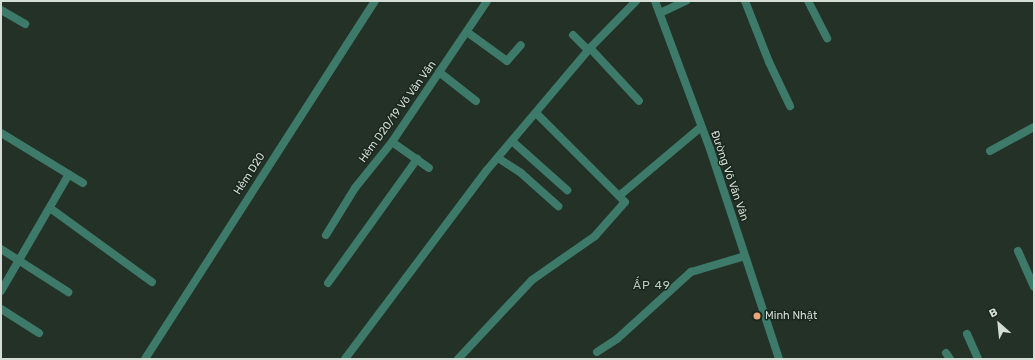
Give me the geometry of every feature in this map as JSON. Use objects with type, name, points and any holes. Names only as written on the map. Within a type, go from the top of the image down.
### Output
[{"type":"street","name":"Hẻm D20","points":[[145,359],[374,1]]},
{"type":"street","name":"Hẻm D20/19 Võ Văn Vân","points":[[326,235],[355,188],[392,142],[487,1]]},
{"type":"street","points":[[345,359],[498,158],[589,49],[636,1]]},
{"type":"street","name":"Đường Võ Văn Vân","points":[[655,1],[701,127],[779,359]]},
{"type":"street","points":[[660,13],[686,1]]},
{"type":"street","points":[[745,1],[769,62],[790,106]]},
{"type":"street","points":[[808,1],[826,38]]},
{"type":"street","points":[[1,10],[25,24]]},
{"type":"street","points":[[467,32],[508,61],[521,45]]},
{"type":"street","points":[[572,35],[589,49],[639,101]]},
{"type":"street","points":[[439,72],[476,101]]},
{"type":"street","points":[[458,359],[532,280],[605,226],[625,202],[536,113]]},
{"type":"street","points":[[619,196],[701,127]]},
{"type":"street","points":[[990,151],[1034,127]]},
{"type":"street","points":[[1,133],[83,183]]},
{"type":"street","points":[[512,141],[566,190]]},
{"type":"street","points":[[392,142],[429,168]]},
{"type":"street","points":[[498,158],[521,173],[558,206]]},
{"type":"street","points":[[328,283],[417,159]]},
{"type":"street","points":[[1,291],[69,174]]},
{"type":"street","points":[[50,208],[152,282]]},
{"type":"street","points":[[1,249],[19,258],[68,292]]},
{"type":"street","points":[[1018,251],[1034,287]]},
{"type":"street","points":[[597,352],[617,339],[691,272],[745,256]]},
{"type":"street","points":[[1,309],[39,332]]},
{"type":"street","points":[[967,334],[978,359]]},
{"type":"place","name":"Minh Nhật","points":[[757,316]]},
{"type":"district","name":"ẤP 49","points":[[652,286]]}]
